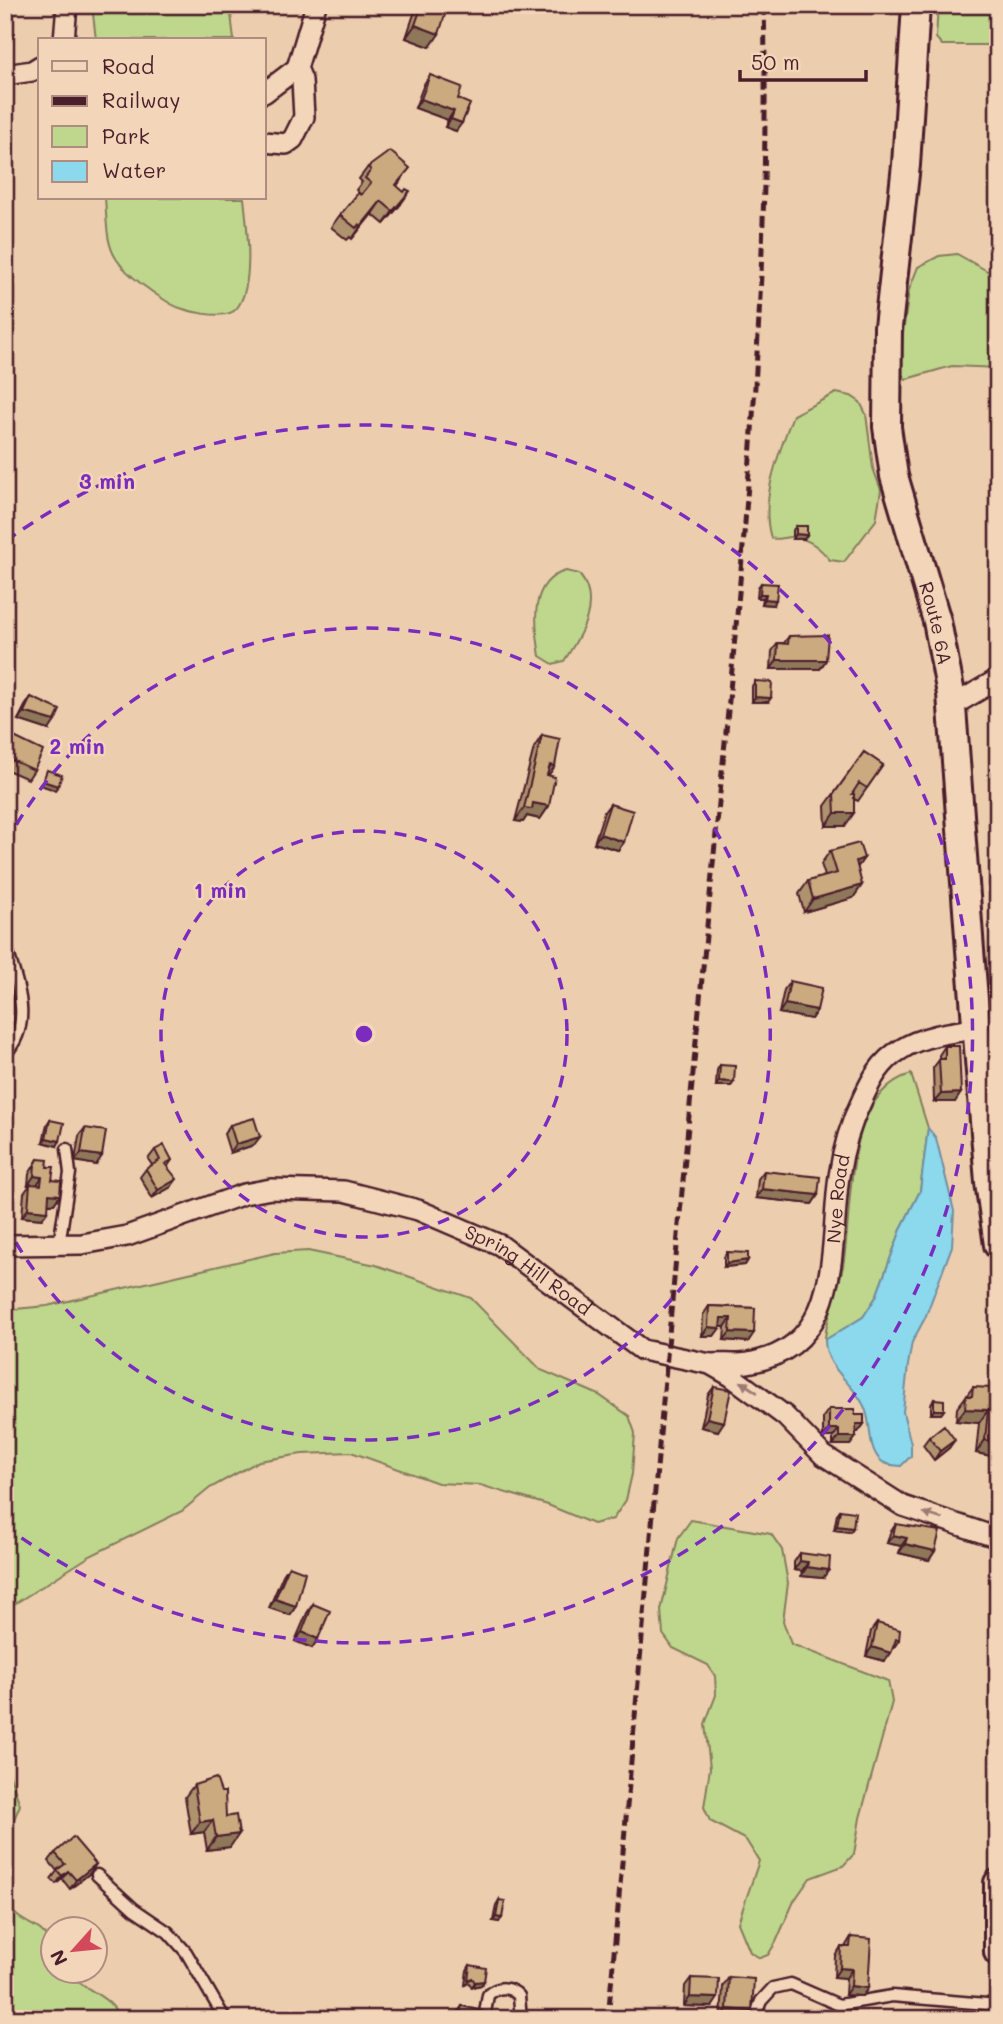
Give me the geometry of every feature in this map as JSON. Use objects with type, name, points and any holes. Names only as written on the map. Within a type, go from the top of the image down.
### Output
[{"type":"main road","name":"Route 6A","points":[[916,5],[906,165],[888,327],[887,426],[894,476],[937,621],[953,706],[976,1029],[998,1245]]},
{"type":"main road","points":[[998,1883],[998,1952]]},
{"type":"street","points":[[64,38],[68,5]]},
{"type":"street","points":[[266,142],[286,144],[299,129],[304,102],[297,68],[316,5]]},
{"type":"street","points":[[5,75],[32,71],[38,67]]},
{"type":"street","points":[[266,91],[297,68]]},
{"type":"street","points":[[953,706],[998,679]]},
{"type":"street","name":"Nye Road","points":[[710,1364],[748,1363],[768,1357],[788,1347],[817,1317],[826,1294],[839,1176],[848,1132],[869,1084],[885,1061],[901,1049],[949,1032],[976,1029]]},
{"type":"street","name":"Spring Hill Road","points":[[5,1244],[82,1244],[152,1229],[244,1194],[271,1189],[344,1191],[418,1210],[500,1245],[541,1272],[626,1342],[642,1350],[710,1364],[757,1393],[823,1455],[903,1506],[998,1538]]},
{"type":"lane","points":[[5,942],[23,1014],[21,1034],[5,1054]]},
{"type":"lane","points":[[59,1246],[70,1173],[67,1149]]},
{"type":"lane","points":[[97,1875],[134,1909],[169,1932],[225,2019]]},
{"type":"lane","points":[[754,2019],[761,2001],[773,1989],[791,1984],[839,2004],[892,1996],[998,2005]]},
{"type":"lane","points":[[484,2019],[488,1995],[500,1988],[508,1988],[519,1996],[521,2019]]},
{"type":"green space","points":[[92,5],[230,5],[234,38],[96,38]]},
{"type":"green space","points":[[938,5],[998,5],[998,45],[942,45],[936,38]]},
{"type":"green space","points":[[105,200],[244,200],[248,270],[243,298],[237,308],[224,314],[205,314],[177,307],[149,290],[122,266],[110,246]]},
{"type":"green space","points":[[957,254],[998,277],[998,368],[952,366],[906,379],[898,370],[909,290],[918,267],[939,256]]},
{"type":"green space","points":[[836,393],[851,396],[860,402],[866,414],[873,468],[881,490],[876,520],[844,562],[830,560],[805,540],[793,537],[771,538],[768,523],[769,492],[793,415]]},
{"type":"green space","points":[[566,571],[579,574],[586,585],[589,607],[582,629],[564,661],[553,664],[540,656],[537,606],[545,584]]},
{"type":"green space","points":[[911,1074],[928,1128],[920,1191],[902,1227],[876,1297],[863,1317],[825,1340],[843,1266],[855,1156],[862,1128],[873,1104],[889,1085]]},
{"type":"green space","points":[[308,1251],[376,1265],[471,1298],[541,1370],[599,1395],[629,1416],[635,1433],[632,1474],[626,1500],[613,1519],[593,1524],[548,1505],[480,1485],[438,1483],[351,1452],[302,1454],[259,1461],[210,1488],[182,1511],[90,1556],[5,1610],[5,1310],[47,1306],[275,1253]]},
{"type":"green space","points":[[691,1520],[771,1534],[782,1550],[788,1583],[783,1621],[791,1644],[888,1681],[892,1702],[860,1818],[854,1854],[843,1866],[810,1878],[794,1901],[768,1955],[760,1958],[750,1952],[738,1923],[759,1861],[746,1840],[710,1821],[704,1807],[710,1768],[705,1724],[716,1695],[715,1676],[708,1665],[673,1648],[663,1634],[661,1610],[678,1538]]},
{"type":"green space","points":[[5,1761],[20,1805],[5,1841]]},
{"type":"green space","points":[[5,1904],[24,1921],[38,1928],[38,1986],[84,1986],[111,2004],[120,2019],[5,2019]]},
{"type":"water","points":[[928,1128],[936,1138],[954,1211],[952,1246],[925,1318],[912,1342],[903,1412],[911,1444],[911,1456],[901,1466],[890,1465],[880,1460],[876,1454],[863,1404],[829,1359],[825,1340],[863,1317],[876,1297],[902,1227],[920,1191]]},
{"type":"building","points":[[422,5],[448,5],[439,34],[415,25]]},
{"type":"building","points":[[430,75],[462,87],[458,99],[470,104],[462,123],[451,119],[454,111],[421,99]]},
{"type":"building","points":[[390,151],[410,168],[396,185],[404,192],[406,189],[410,191],[393,211],[381,201],[361,226],[359,224],[356,228],[340,215],[358,193],[361,195],[371,183],[365,178],[371,170],[368,167]]},
{"type":"building","points":[[796,526],[807,526],[807,535],[796,534]]},
{"type":"building","points":[[761,583],[778,584],[776,600],[765,599],[766,594],[760,594]]},
{"type":"building","points":[[828,635],[826,660],[777,660],[778,643],[788,644],[789,636]]},
{"type":"building","points":[[755,681],[772,682],[771,698],[755,697]]},
{"type":"building","points":[[31,697],[60,710],[55,721],[24,712]]},
{"type":"building","points":[[542,735],[560,739],[555,766],[550,765],[547,775],[555,777],[549,806],[533,803],[532,809],[524,808]]},
{"type":"building","points":[[12,736],[43,751],[34,770],[5,757]]},
{"type":"building","points":[[864,752],[883,765],[867,788],[859,783],[852,794],[854,813],[835,813],[834,794]]},
{"type":"building","points":[[47,770],[62,775],[58,786],[43,781]]},
{"type":"building","points":[[610,804],[633,811],[624,842],[600,834]]},
{"type":"building","points":[[859,843],[864,858],[856,861],[862,885],[813,899],[808,881],[837,873],[830,851]]},
{"type":"building","points":[[790,981],[822,988],[817,1010],[785,1004]]},
{"type":"building","points":[[945,1046],[959,1046],[961,1093],[941,1094],[939,1059],[945,1059]]},
{"type":"building","points":[[720,1065],[735,1066],[734,1082],[719,1081]]},
{"type":"building","points":[[254,1118],[260,1137],[236,1144],[230,1125]]},
{"type":"building","points":[[50,1120],[64,1123],[60,1141],[46,1138]]},
{"type":"building","points":[[85,1128],[106,1131],[102,1156],[81,1153]]},
{"type":"building","points":[[164,1145],[172,1160],[165,1164],[177,1179],[158,1190],[146,1169],[160,1160],[155,1150]]},
{"type":"building","points":[[38,1159],[48,1160],[47,1167],[54,1167],[52,1180],[61,1181],[60,1195],[49,1194],[48,1211],[28,1209],[30,1184],[41,1185],[42,1177],[34,1176]]},
{"type":"building","points":[[764,1171],[820,1177],[818,1195],[762,1189]]},
{"type":"building","points":[[727,1252],[748,1253],[748,1260],[727,1263]]},
{"type":"building","points":[[709,1306],[755,1308],[754,1333],[730,1332],[731,1318],[721,1318],[720,1328],[708,1327]]},
{"type":"building","points":[[714,1387],[731,1390],[724,1422],[707,1418]]},
{"type":"building","points":[[973,1387],[992,1388],[991,1398],[998,1399],[998,1443],[985,1440],[988,1410],[965,1409],[966,1396],[972,1396]]},
{"type":"building","points":[[934,1399],[944,1400],[944,1410],[934,1410]]},
{"type":"building","points":[[829,1409],[855,1409],[855,1415],[864,1415],[864,1424],[856,1424],[856,1437],[839,1437],[839,1429],[829,1429]]},
{"type":"building","points":[[944,1425],[955,1440],[940,1451],[929,1437]]},
{"type":"building","points":[[840,1510],[855,1512],[853,1528],[837,1526]]},
{"type":"building","points":[[896,1524],[940,1531],[935,1551],[905,1544],[907,1538],[893,1535]]},
{"type":"building","points":[[800,1553],[830,1557],[829,1570],[807,1567],[808,1562],[800,1561]]},
{"type":"building","points":[[289,1566],[305,1572],[296,1606],[275,1599]]},
{"type":"building","points":[[313,1604],[330,1611],[318,1639],[302,1632]]},
{"type":"building","points":[[877,1623],[900,1630],[899,1640],[896,1639],[891,1653],[872,1647]]},
{"type":"building","points":[[216,1778],[221,1792],[225,1792],[226,1817],[236,1815],[239,1834],[216,1837],[213,1820],[200,1822],[194,1785]]},
{"type":"building","points":[[73,1837],[96,1864],[76,1880],[68,1871],[62,1876],[57,1870],[65,1864],[55,1853]]},
{"type":"building","points":[[499,1900],[505,1901],[502,1918],[496,1917]]},
{"type":"building","points":[[851,1937],[871,1939],[868,1988],[851,1986],[852,1969],[840,1968],[841,1947],[850,1947]]},
{"type":"building","points":[[470,1965],[486,1968],[484,1981],[475,1982],[472,1978],[468,1981]]},
{"type":"building","points":[[729,1977],[754,1979],[752,2011],[727,2009]]},
{"type":"building","points":[[691,1978],[719,1979],[718,1998],[690,1997]]},
{"type":"building","points":[[462,2006],[486,2012],[485,2019],[458,2019]]},
{"type":"railway","points":[[608,2019],[748,482],[762,243],[764,5]]}]
